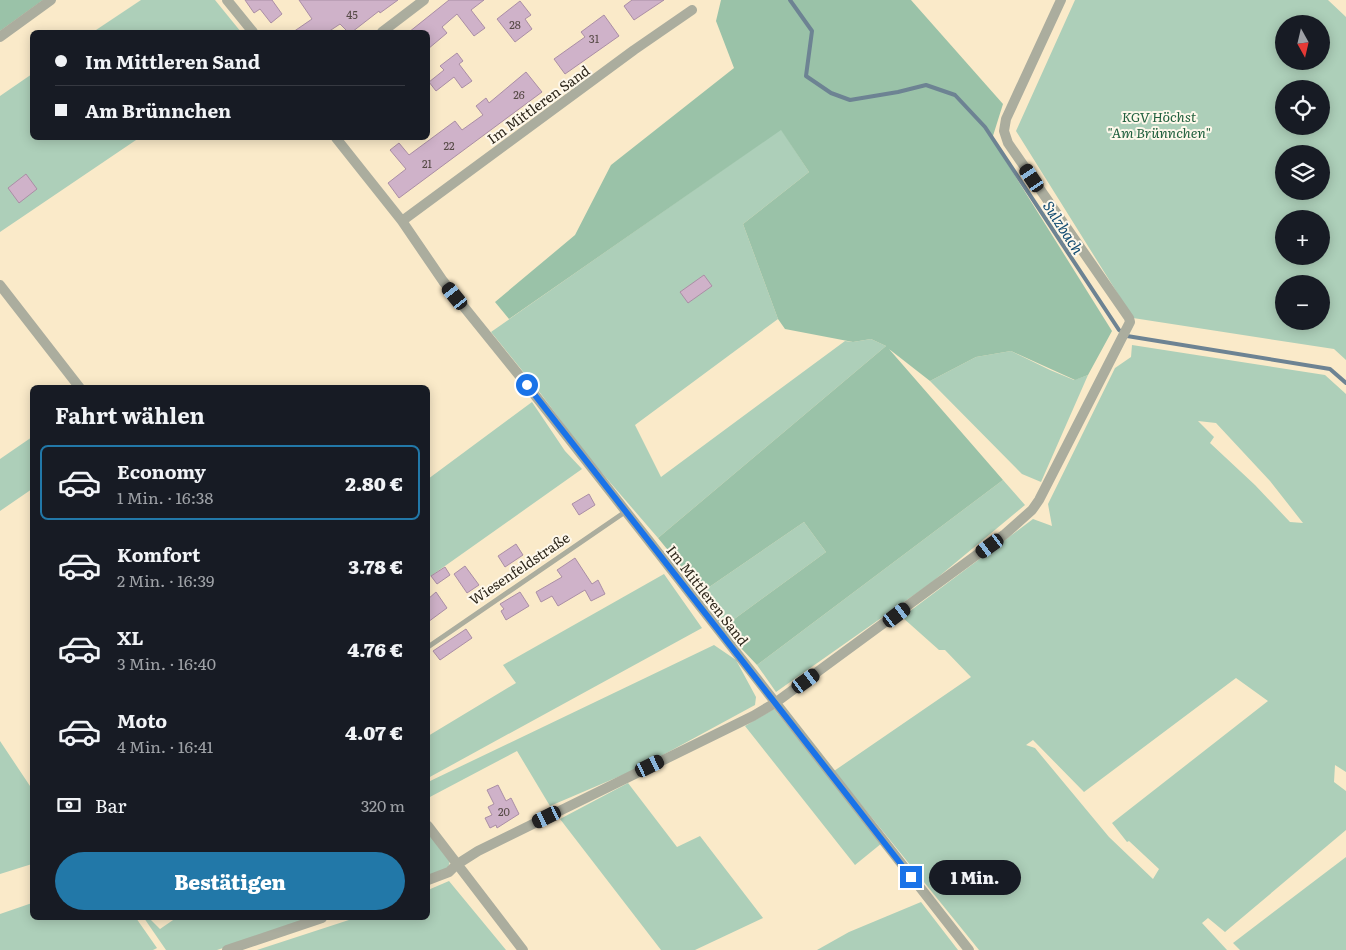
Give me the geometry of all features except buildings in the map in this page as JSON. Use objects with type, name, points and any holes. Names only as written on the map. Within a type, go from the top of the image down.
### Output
[{"type":"street","points":[[0,37],[51,0]]},
{"type":"street","points":[[227,0],[251,30]]},
{"type":"street","points":[[385,30],[424,0]]},
{"type":"street","points":[[430,879],[449,872],[456,865],[478,851],[753,716],[775,703],[1005,534],[1032,510],[1052,477],[1128,325],[1129,318],[1022,164],[1008,143],[1004,131],[1006,119],[1060,0]]},
{"type":"street","name":"Im Mittleren Sand","points":[[402,221],[634,50],[692,10]]},
{"type":"street","name":"Im Mittleren Sand","points":[[338,140],[402,221],[443,281],[527,385],[969,950]]},
{"type":"street","points":[[0,285],[78,385]]},
{"type":"street","points":[[430,829],[523,950]]},
{"type":"street","points":[[227,950],[316,920]]},
{"type":"lane","name":"Wiesenfeldstraße","points":[[430,646],[625,512]]},
{"type":"green space","points":[[0,0],[43,0],[0,31]]},
{"type":"green space","points":[[141,0],[215,0],[239,30],[96,30]]},
{"type":"green space","points":[[721,0],[911,0],[1003,104],[992,139],[1112,331],[1088,375],[1075,380],[1011,351],[976,357],[930,381],[889,349],[1003,480],[757,665],[722,628],[826,552],[804,522],[702,592],[658,538],[886,346],[871,339],[853,342],[785,329],[778,319],[743,224],[809,172],[781,130],[509,319],[495,302],[575,235],[611,165],[734,68],[716,21]]},
{"type":"green space","name":"KGV Höchst \"Am Brünnchen\"","points":[[1075,0],[1328,0],[1346,17],[1346,360],[1334,349],[1133,318],[1016,131]]},
{"type":"green space","points":[[30,75],[30,140],[136,140],[0,232],[0,96]]},
{"type":"green space","points":[[781,129],[809,172],[743,224],[778,319],[635,425],[661,477],[845,341],[853,342],[871,339],[886,346],[658,538],[589,458],[491,332]]},
{"type":"green space","points":[[1132,345],[1325,375],[1346,394],[1346,772],[1335,765],[1334,782],[1346,791],[1346,830],[1225,932],[1208,918],[1202,923],[1227,950],[979,950],[834,771],[971,677],[945,650],[939,650],[902,617],[1033,519],[1052,526],[1048,504],[1115,368],[1131,357]],"holes":[[[1198,421],[1216,423],[1270,481],[1303,523],[1290,522],[1255,485],[1210,443],[1214,437]],[[1236,678],[1268,701],[1112,823],[1127,842],[1129,841],[1159,869],[1153,879],[1109,837],[1035,748],[1026,745],[1033,740],[1084,792]]]},
{"type":"green space","points":[[1011,351],[1074,380],[1088,375],[1041,482],[1022,474],[930,381],[976,357]]},
{"type":"green space","points":[[532,402],[565,451],[582,469],[430,577],[430,478]]},
{"type":"green space","points":[[30,438],[30,490],[0,511],[0,459]]},
{"type":"green space","points":[[1003,480],[1025,505],[931,583],[776,692],[757,665]]},
{"type":"green space","points":[[804,522],[826,552],[722,628],[702,592]]},
{"type":"green space","points":[[664,574],[702,628],[430,777],[430,735],[516,683],[503,665]]},
{"type":"green space","points":[[714,645],[736,660],[756,697],[755,705],[639,768],[550,806],[517,751],[430,797],[430,781]]},
{"type":"green space","points":[[774,709],[882,843],[855,865],[745,726]]},
{"type":"green space","points":[[0,741],[30,786],[30,865],[0,874]]},
{"type":"green space","points":[[628,783],[677,847],[700,836],[763,918],[695,950],[661,950],[560,819]]},
{"type":"green space","points":[[430,834],[450,861],[448,868],[430,875]]},
{"type":"green space","points":[[1346,857],[1346,950],[1240,950],[1233,943]]},
{"type":"green space","points":[[449,881],[506,950],[257,950],[349,920],[430,920],[430,889]]},
{"type":"green space","points":[[921,902],[958,950],[817,950],[849,932]]},
{"type":"green space","points":[[30,904],[30,920],[137,920],[157,948],[153,950],[0,950],[0,914]]},
{"type":"green space","points":[[145,920],[151,920],[160,929],[173,920],[309,920],[217,950],[166,950]]},
{"type":"waterway","name":"Sulzbach","points":[[790,0],[812,31],[806,76],[831,93],[850,100],[926,85],[955,95],[985,127],[1119,330],[1127,336],[1330,369],[1346,383]]},
{"type":"route","points":[[527,385],[911,877]]}]
